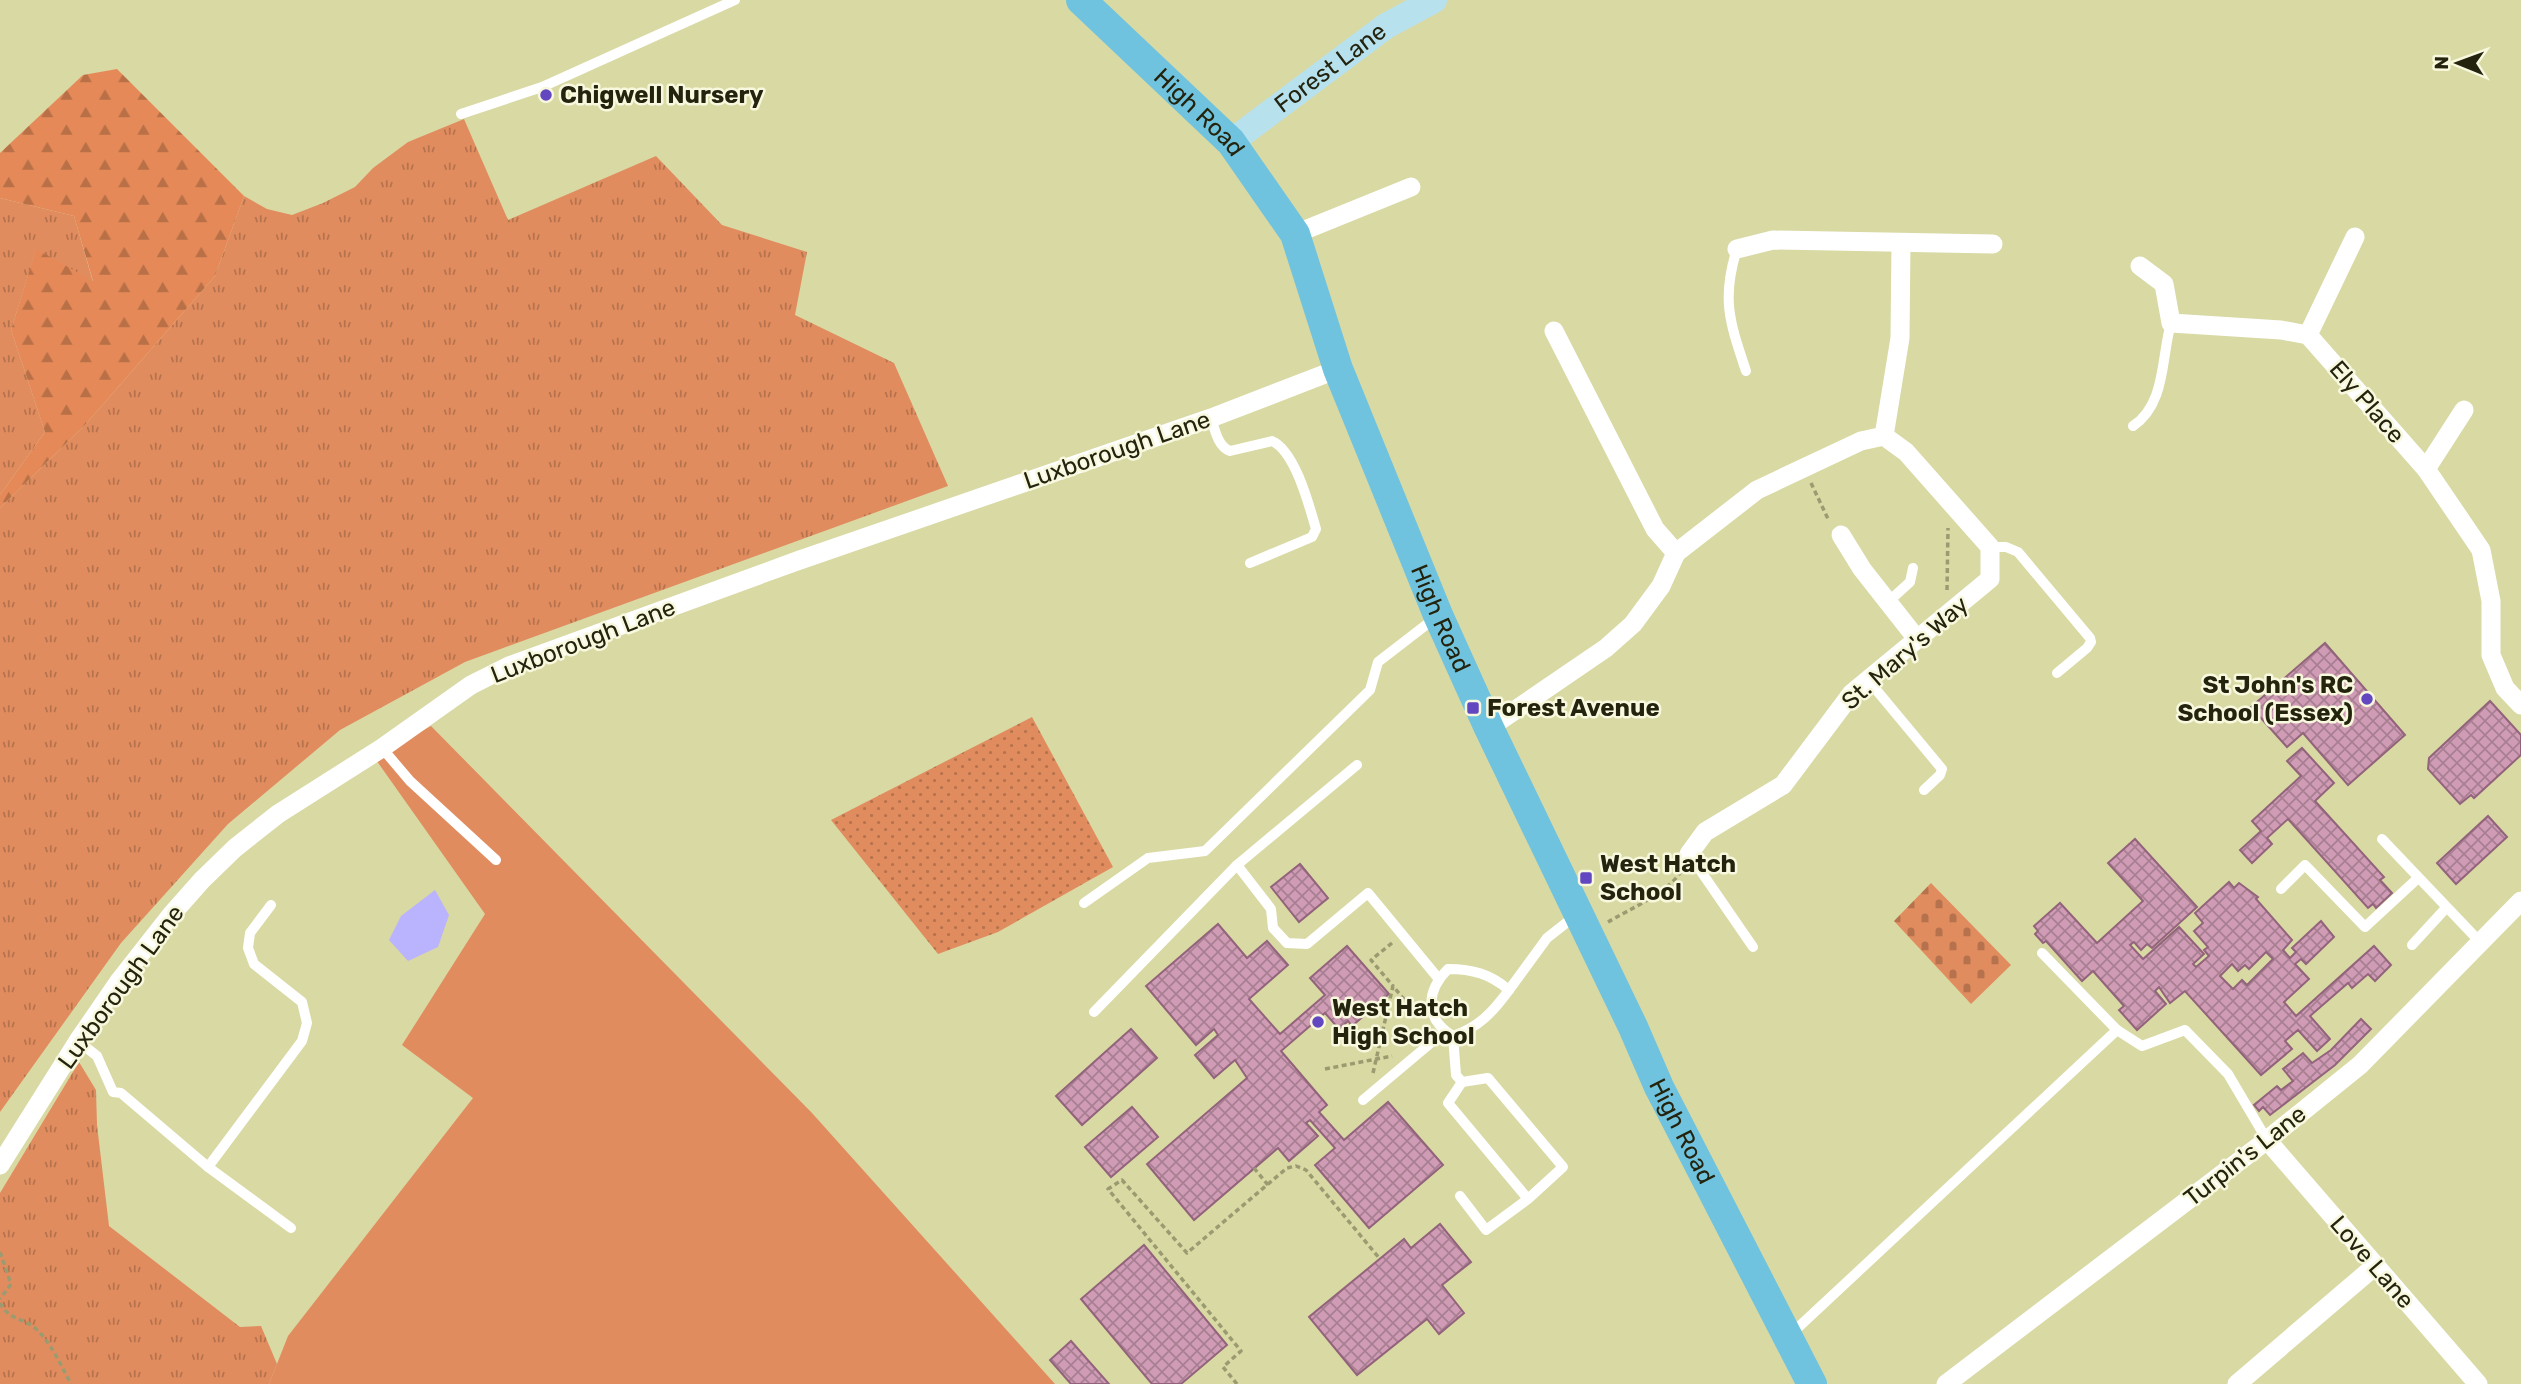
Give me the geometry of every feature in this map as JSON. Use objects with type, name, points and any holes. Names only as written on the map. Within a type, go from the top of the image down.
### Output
[{"type":"main road","name":"High Road","points":[[1081,0],[1231,142],[1296,234],[1338,369],[1438,615],[1659,1087],[1812,1384]]},
{"type":"street","name":"Forest Lane","points":[[1231,142],[1386,26],[1434,0]]},
{"type":"street","points":[[1296,234],[1411,187]]},
{"type":"street","points":[[2140,266],[2164,284],[2171,323],[2281,330],[2308,335],[2355,237]]},
{"type":"street","points":[[1737,249],[1773,240],[1993,244]]},
{"type":"street","points":[[1884,436],[1900,338],[1901,243]]},
{"type":"street","points":[[1554,331],[1656,529],[1676,553]]},
{"type":"street","name":"Ely Place","points":[[2308,335],[2426,469],[2481,550],[2491,601],[2491,655],[2505,688],[2521,705]]},
{"type":"street","name":"Luxborough Lane","points":[[0,1165],[120,980],[171,915],[235,848],[278,814],[382,748],[471,685],[509,666],[797,561],[1211,418],[1338,369]]},
{"type":"street","name":"Ely Place","points":[[2426,469],[2463,410]]},
{"type":"street","points":[[1489,728],[1606,649],[1633,624],[1661,586],[1676,553],[1757,490],[1861,441],[1884,436],[1906,452],[1990,547]]},
{"type":"street","points":[[1840,536],[1862,569],[1917,639]]},
{"type":"street","name":"St. Mary's Way","points":[[1689,855],[1705,832],[1783,785],[1852,693],[1990,579],[1990,547]]},
{"type":"street","name":"Turpin's Lane","points":[[1946,1384],[2267,1140],[2360,1065],[2481,943],[2518,911]]},
{"type":"street","name":"Love Lane","points":[[2267,1140],[2478,1384]]},
{"type":"street","points":[[2237,1384],[2375,1266]]},
{"type":"lane","points":[[461,114],[542,87],[735,0]]},
{"type":"lane","points":[[1737,249],[1730,273],[1728,299],[1730,321],[1746,370]]},
{"type":"lane","points":[[2133,426],[2151,410],[2157,395],[2171,323]]},
{"type":"lane","points":[[1211,418],[1220,443],[1226,450],[1272,441],[1282,447],[1292,462],[1316,528],[1312,537],[1250,563]]},
{"type":"lane","points":[[1990,547],[2006,547],[2018,552],[2090,638],[2091,642],[2087,648],[2057,673]]},
{"type":"lane","points":[[1888,602],[1910,582],[1913,568]]},
{"type":"lane","points":[[1084,903],[1148,858],[1205,851],[1370,690],[1377,662],[1438,615]]},
{"type":"lane","points":[[1868,680],[1942,769],[1940,775],[1924,790]]},
{"type":"lane","points":[[382,748],[410,781],[496,860]]},
{"type":"lane","points":[[1094,1012],[1237,866],[1357,765]]},
{"type":"lane","points":[[2382,839],[2481,943]]},
{"type":"lane","points":[[1689,855],[1753,947]]},
{"type":"lane","points":[[2281,889],[2305,865],[2365,927],[2417,878]]},
{"type":"lane","points":[[1237,866],[1271,909],[1273,928],[1287,943],[1307,944],[1368,893],[1438,978]]},
{"type":"lane","points":[[208,1167],[302,1041],[307,1023],[302,1002],[254,964],[248,948],[250,933],[271,905]]},
{"type":"lane","points":[[2412,945],[2446,908]]},
{"type":"lane","points":[[1366,1098],[1432,1042],[1449,1034],[1464,1032],[1487,1018],[1547,938],[1583,923]]},
{"type":"lane","points":[[2042,953],[2117,1030],[2142,1046],[2185,1030],[2228,1074],[2267,1140]]},
{"type":"lane","points":[[1462,1083],[1456,1075],[1449,1034],[1437,1022],[1432,1012],[1433,989],[1438,978],[1448,969],[1472,971],[1496,979],[1509,990]]},
{"type":"lane","points":[[1781,1325],[2117,1030]]},
{"type":"lane","points":[[78,1041],[97,1056],[113,1092],[121,1093],[208,1167],[291,1228]]},
{"type":"lane","points":[[1460,1196],[1486,1230],[1528,1199],[1563,1167],[1488,1078],[1462,1083],[1448,1103],[1528,1199]]},
{"type":"path","points":[[1804,468],[1835,533],[1840,536]]},
{"type":"path","points":[[1952,504],[1948,508],[1947,591],[1959,605]]},
{"type":"path","points":[[1583,923],[1658,892],[1678,877],[1689,855]]},
{"type":"path","points":[[1325,1069],[1376,1060],[1432,1042],[1393,986],[1371,960],[1402,935]]},
{"type":"path","points":[[1366,1098],[1393,986]]},
{"type":"path","points":[[1237,1384],[1223,1367],[1241,1351],[1108,1189],[1122,1180],[1187,1253],[1287,1168],[1296,1166],[1306,1170],[1380,1259]]},
{"type":"path","points":[[1254,1168],[1268,1185]]},
{"type":"path","points":[[0,1252],[11,1284],[0,1301],[6,1313],[35,1328],[56,1355],[71,1384]]},
{"type":"green space","points":[[117,69],[244,196],[215,276],[85,425],[0,508],[0,495],[45,432],[11,330],[36,249],[93,281],[74,216],[0,198],[0,153],[83,75]]},
{"type":"green space","points":[[464,119],[508,220],[656,156],[722,225],[807,252],[795,315],[894,363],[948,486],[465,662],[340,730],[228,824],[121,943],[0,1112],[0,508],[85,425],[215,276],[244,196],[267,209],[292,215],[355,187],[373,168],[408,142]]},
{"type":"green space","points":[[0,198],[74,216],[93,282],[36,250],[11,330],[45,432],[0,495]]},
{"type":"green space","points":[[1032,717],[1113,867],[998,932],[938,954],[831,820]]},
{"type":"green space","points":[[431,726],[812,1113],[1055,1384],[269,1384],[288,1336],[473,1098],[402,1045],[485,914],[374,757]]},
{"type":"green space","points":[[1931,883],[2011,965],[1971,1004],[1894,921]]},
{"type":"green space","points":[[79,1062],[96,1090],[97,1125],[109,1226],[240,1327],[261,1326],[277,1364],[269,1384],[0,1384],[0,1193]]},
{"type":"shaded area","points":[[435,890],[449,915],[438,947],[408,961],[389,940],[401,916]]},
{"type":"building","points":[[2325,643],[2405,735],[2348,785],[2303,733],[2287,747],[2251,707]]},
{"type":"building","points":[[2490,701],[2521,735],[2521,755],[2474,798],[2471,795],[2460,804],[2428,769],[2429,758]]},
{"type":"building","points":[[2302,748],[2334,783],[2315,801],[2384,877],[2380,880],[2392,893],[2376,908],[2373,904],[2368,908],[2288,819],[2267,838],[2272,844],[2252,863],[2240,850],[2261,831],[2252,821],[2301,776],[2287,761]]},
{"type":"building","points":[[2488,816],[2507,837],[2456,884],[2437,863]]},
{"type":"building","points":[[2135,839],[2197,907],[2152,948],[2147,944],[2141,950],[2134,942],[2130,945],[2143,959],[2179,927],[2204,954],[2193,964],[2196,967],[2209,956],[2204,950],[2208,947],[2194,931],[2203,923],[2195,913],[2229,882],[2234,888],[2239,883],[2258,897],[2256,899],[2292,940],[2283,950],[2290,958],[2296,952],[2292,948],[2321,921],[2334,937],[2306,964],[2301,959],[2295,964],[2309,979],[2284,1002],[2296,1016],[2374,946],[2391,965],[2375,981],[2368,974],[2352,988],[2348,983],[2310,1016],[2330,1039],[2317,1051],[2298,1030],[2285,1041],[2292,1049],[2261,1075],[2185,991],[2170,1003],[2159,987],[2155,991],[2166,1004],[2137,1030],[2119,1010],[2124,1006],[2093,971],[2082,981],[2046,941],[2043,943],[2035,934],[2038,931],[2034,926],[2060,903],[2097,943],[2143,901],[2108,863]],"holes":[[[2266,952],[2273,959],[2247,985],[2242,980],[2233,989],[2220,976],[2232,964],[2238,971],[2245,965],[2249,969]]]},
{"type":"building","points":[[1300,864],[1328,898],[1299,922],[1271,887]]},
{"type":"building","points":[[1218,924],[1247,958],[1267,941],[1288,965],[1249,999],[1280,1034],[1325,995],[1310,978],[1347,946],[1389,994],[1352,1026],[1348,1021],[1339,1029],[1325,1013],[1281,1051],[1327,1105],[1319,1112],[1344,1140],[1388,1102],[1443,1165],[1369,1228],[1315,1165],[1335,1148],[1310,1120],[1306,1123],[1318,1136],[1289,1161],[1278,1148],[1194,1220],[1147,1164],[1247,1078],[1235,1060],[1214,1078],[1195,1055],[1218,1035],[1214,1029],[1196,1045],[1146,986]]},
{"type":"building","points":[[2361,1019],[2371,1029],[2335,1065],[2270,1115],[2263,1107],[2259,1111],[2254,1105],[2277,1086],[2281,1090],[2293,1081],[2283,1069],[2303,1053],[2312,1063],[2331,1050]]},
{"type":"building","points":[[1131,1029],[1157,1058],[1082,1125],[1056,1096]]},
{"type":"building","points":[[1132,1107],[1158,1137],[1111,1177],[1085,1147]]},
{"type":"building","points":[[1440,1224],[1471,1262],[1442,1285],[1464,1313],[1439,1334],[1427,1319],[1357,1375],[1309,1317],[1404,1239],[1411,1248]]},
{"type":"building","points":[[1144,1245],[1227,1345],[1181,1384],[1152,1384],[1081,1299]]},
{"type":"building","points":[[1071,1341],[1109,1384],[1071,1384],[1050,1360]]},
{"type":"place","name":"Chigwell Nursery","points":[[546,95]]},
{"type":"place","name":"St John's RC School (Essex)","points":[[2367,699]]},
{"type":"place","name":"Forest Avenue","points":[[1473,708]]},
{"type":"place","name":"West Hatch School","points":[[1586,878]]},
{"type":"place","name":"West Hatch High School","points":[[1318,1022]]}]
